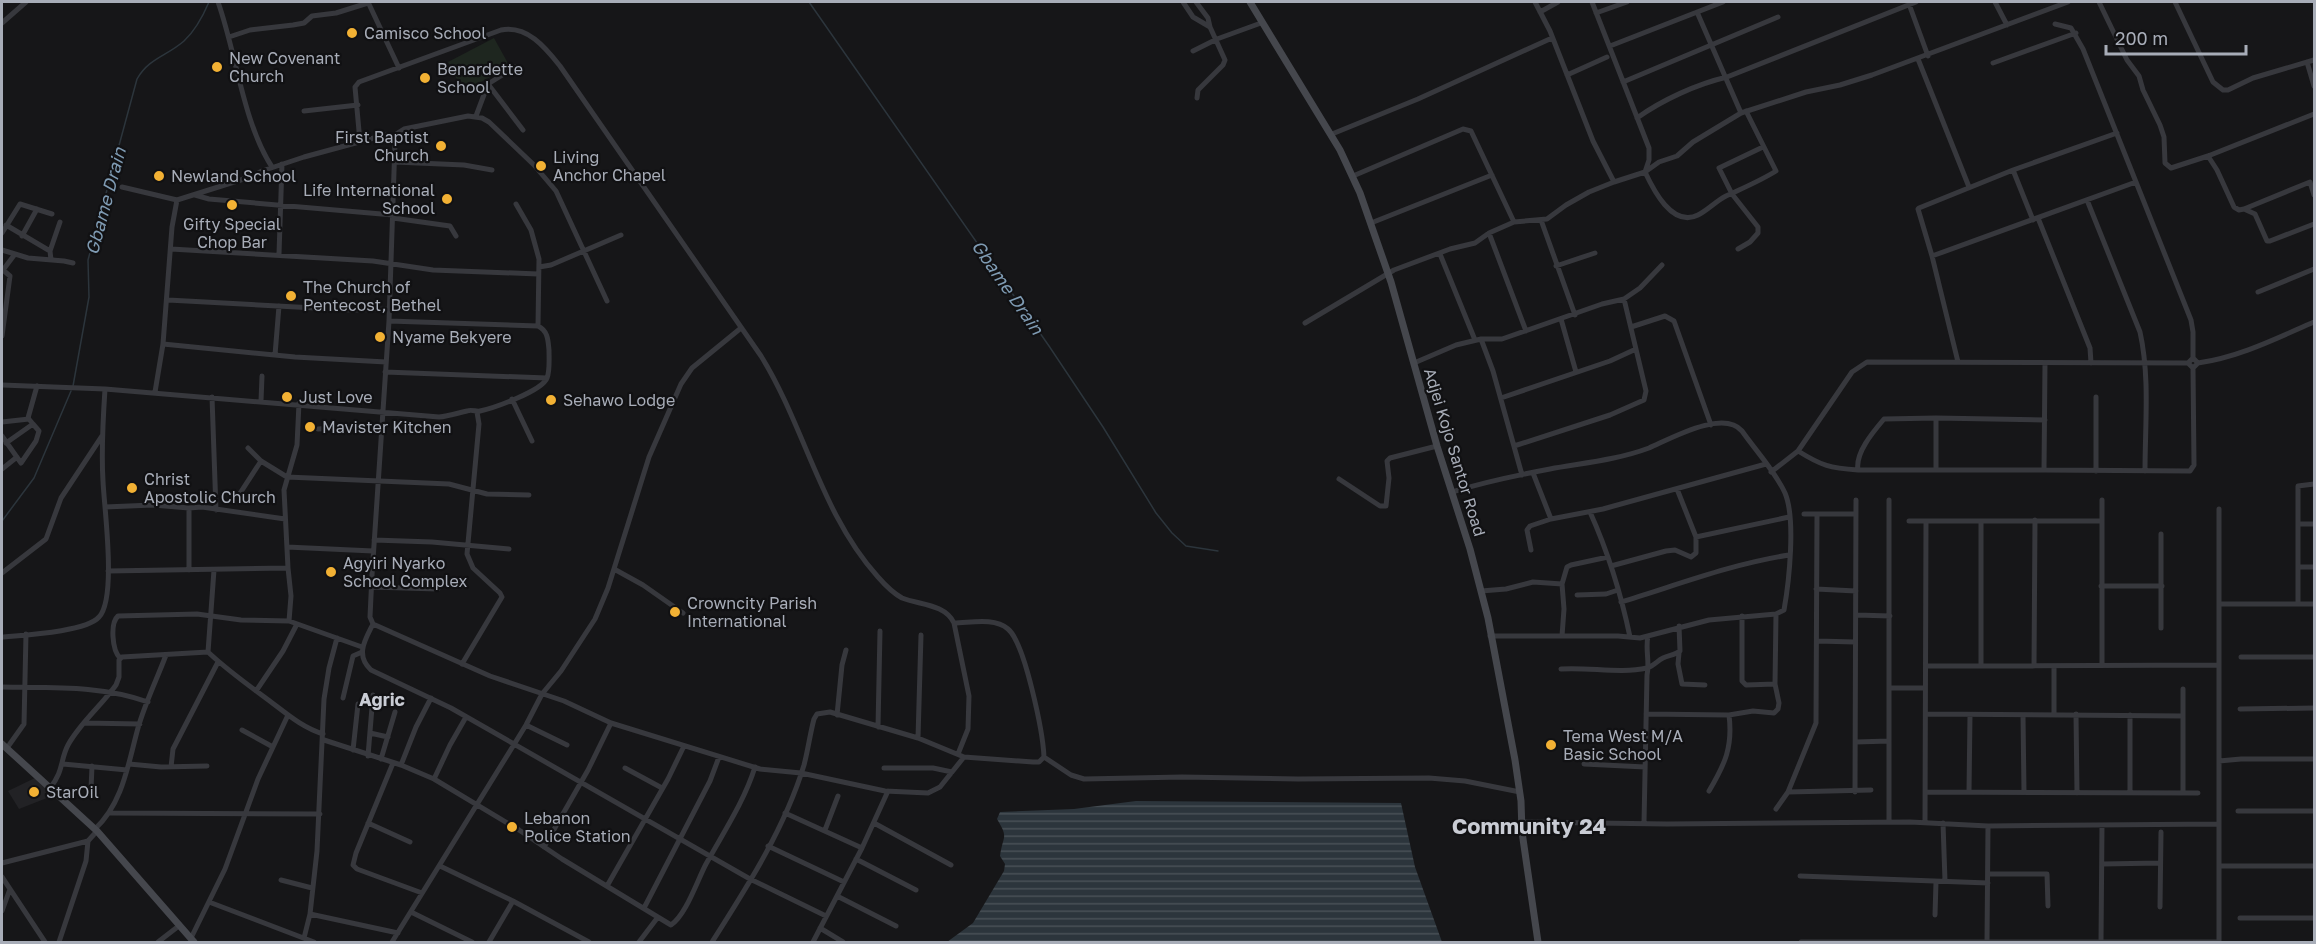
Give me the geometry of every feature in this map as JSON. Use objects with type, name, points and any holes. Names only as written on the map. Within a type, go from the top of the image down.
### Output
[{"type":"street","points":[[2,23],[26,2]]},
{"type":"street","points":[[218,2],[257,135],[263,153],[272,167]]},
{"type":"street","points":[[229,37],[250,30],[304,23],[312,16],[336,13],[368,2],[399,68]]},
{"type":"street","points":[[1183,2],[1193,17],[1210,27]]},
{"type":"street","points":[[1196,2],[1208,18],[1224,63],[1198,90],[1197,98]]},
{"type":"street","name":"Adjei Kojo Santor Road","points":[[1250,2],[1332,134],[1353,176],[1388,274],[1481,591],[1520,792],[1538,942]]},
{"type":"street","points":[[1535,2],[1552,38],[1593,141],[1614,182]]},
{"type":"street","points":[[1540,12],[1558,2]]},
{"type":"street","points":[[1592,2],[1649,148],[1649,160],[1645,172],[1655,194],[1666,206],[1672,212],[1686,216],[1698,215],[1776,171],[1722,71],[1696,12]]},
{"type":"street","points":[[1596,13],[1627,2]]},
{"type":"street","points":[[1610,45],[1723,2]]},
{"type":"street","points":[[1637,118],[1657,103],[1707,82],[1727,77],[1916,2]]},
{"type":"street","points":[[1995,2],[2007,25]]},
{"type":"street","points":[[1305,323],[1388,274],[1475,243],[1489,232],[1514,222],[1541,220],[1556,214],[1566,205],[1589,192],[1645,172],[1659,162],[1677,156],[1693,142],[1744,112],[1806,92],[1840,85],[1928,56],[2058,3],[2068,2]]},
{"type":"street","points":[[2099,2],[2127,60],[2139,76],[2164,137],[2165,163],[2171,168],[2208,156],[2314,114]]},
{"type":"street","points":[[2175,2],[2213,81],[2223,90],[2228,90],[2253,78],[2314,60]]},
{"type":"street","points":[[1909,3],[1928,56]]},
{"type":"street","points":[[1623,82],[1778,17]]},
{"type":"street","points":[[1193,51],[1217,39],[1261,23]]},
{"type":"street","points":[[1772,472],[1798,450],[1852,372],[1868,362],[2188,363],[2193,358],[2191,320],[2076,33],[2071,28],[2055,24]]},
{"type":"street","points":[[360,142],[356,84],[507,29],[519,30],[539,42],[560,66],[775,381],[824,491],[865,561],[894,593],[943,610],[950,615],[954,623],[969,696],[968,729],[961,755],[952,772],[940,787],[928,793],[888,791],[801,773],[754,767],[719,757],[611,723],[462,664],[373,624],[370,617],[371,587],[392,263],[395,162],[393,136]]},
{"type":"street","points":[[1993,63],[2076,33]]},
{"type":"street","points":[[1332,134],[1418,99],[1552,38]]},
{"type":"street","points":[[1567,75],[1606,57]]},
{"type":"street","points":[[1918,59],[1969,187]]},
{"type":"street","points":[[2307,62],[2314,86]]},
{"type":"street","points":[[476,117],[488,84],[515,67]]},
{"type":"street","points":[[488,84],[523,130]]},
{"type":"street","points":[[304,111],[358,105]]},
{"type":"street","points":[[122,187],[177,200],[330,149],[385,135],[393,136],[404,129],[455,118],[476,117],[489,122],[550,183],[585,250],[607,301]]},
{"type":"street","points":[[1353,176],[1463,129],[1471,131],[1514,222]]},
{"type":"street","points":[[1958,362],[1932,256],[1918,210],[1969,187],[2117,133]]},
{"type":"street","points":[[1738,249],[1754,237],[1758,232],[1758,227],[1732,194],[1719,168],[1763,147]]},
{"type":"street","points":[[2208,156],[2234,207],[2239,210],[2310,182],[2314,195]]},
{"type":"street","points":[[395,162],[464,165],[492,170]]},
{"type":"street","points":[[279,254],[282,164]]},
{"type":"street","points":[[2013,170],[2057,265],[2090,348],[2091,363]]},
{"type":"street","points":[[1371,223],[1492,175]]},
{"type":"street","points":[[1932,256],[2136,182]]},
{"type":"street","points":[[194,195],[393,216],[450,226],[456,236]]},
{"type":"street","points":[[155,392],[163,344],[173,218],[177,200]]},
{"type":"street","points":[[2087,200],[2140,332],[2145,363],[2145,471]]},
{"type":"street","points":[[2,233],[20,204],[52,214]]},
{"type":"street","points":[[516,204],[535,240],[539,271],[538,326]]},
{"type":"street","points":[[22,236],[37,209]]},
{"type":"street","points":[[2244,209],[2255,214],[2268,242],[2314,224]]},
{"type":"street","points":[[1541,220],[1575,315]]},
{"type":"street","points":[[51,260],[50,250],[60,222]]},
{"type":"street","points":[[6,225],[50,250]]},
{"type":"street","points":[[1489,232],[1526,331]]},
{"type":"street","points":[[171,249],[279,254],[392,263],[433,270],[539,271],[621,235]]},
{"type":"street","points":[[2,250],[28,258],[73,263]]},
{"type":"street","points":[[1556,266],[1595,253]]},
{"type":"street","points":[[1440,254],[1478,339],[1501,398],[1522,475]]},
{"type":"street","points":[[2,336],[10,276],[3,270],[15,255]]},
{"type":"street","points":[[1414,363],[1478,339],[1502,339],[1602,304],[1624,299],[1640,288],[1662,265]]},
{"type":"street","points":[[2258,292],[2314,269]]},
{"type":"street","points":[[1514,446],[1610,415],[1644,400],[1646,391],[1624,299]]},
{"type":"street","points":[[168,300],[352,310],[390,309]]},
{"type":"street","points":[[275,355],[279,306]]},
{"type":"street","points":[[1631,327],[1665,316],[1674,321],[1712,425]]},
{"type":"street","points":[[1561,319],[1576,372]]},
{"type":"street","points":[[2,385],[155,392],[439,417],[468,410],[477,412],[537,388],[547,378],[549,353],[547,336],[545,331],[538,326],[389,321]]},
{"type":"street","points":[[1798,450],[1828,467],[1858,470],[2190,471],[2193,469],[2193,368],[2198,363],[2221,359],[2259,346],[2314,322]]},
{"type":"street","points":[[392,942],[478,805],[542,694],[561,671],[595,619],[614,569],[649,457],[681,384],[692,368],[741,328]]},
{"type":"street","points":[[163,344],[275,355],[386,362]]},
{"type":"street","points":[[1501,398],[1636,349]]},
{"type":"street","points":[[2193,358],[2198,363]]},
{"type":"street","points":[[2044,470],[2045,363]]},
{"type":"street","points":[[2188,363],[2193,368]]},
{"type":"street","points":[[385,372],[547,378]]},
{"type":"street","points":[[261,400],[262,375]]},
{"type":"street","points":[[6,443],[31,421],[37,386]]},
{"type":"street","points":[[2,637],[74,628],[99,618],[105,605],[108,571],[103,482],[105,389]]},
{"type":"street","points":[[212,397],[216,510]]},
{"type":"street","points":[[2096,397],[2096,471]]},
{"type":"street","points":[[512,399],[532,441]]},
{"type":"street","points":[[289,621],[291,596],[284,500],[286,477],[297,445],[299,403]]},
{"type":"street","points":[[462,664],[502,597],[500,592],[469,562],[467,545],[479,424],[477,412]]},
{"type":"street","points":[[1936,418],[1936,470]]},
{"type":"street","points":[[1858,470],[1859,455],[1884,419],[2045,420]]},
{"type":"street","points":[[2,422],[31,421]]},
{"type":"street","points":[[2,436],[21,463],[36,441],[39,431],[31,421]]},
{"type":"street","points":[[1452,492],[1522,475],[1628,455],[1694,429],[1724,423],[1739,428],[1784,492],[1791,531],[1784,610],[1776,614],[1709,620],[1636,638],[1490,636]]},
{"type":"street","points":[[318,429],[381,425]]},
{"type":"street","points":[[2,573],[46,539],[61,498],[103,435]]},
{"type":"street","points":[[1339,479],[1380,506],[1386,506],[1389,478],[1387,461],[1390,458],[1437,446]]},
{"type":"street","points":[[248,448],[261,461],[286,477],[449,484],[487,494],[529,495]]},
{"type":"street","points":[[2,468],[17,458]]},
{"type":"street","points":[[235,501],[261,461]]},
{"type":"street","points":[[1531,550],[1527,530],[1530,526],[1766,464]]},
{"type":"street","points":[[1533,473],[1551,519]]},
{"type":"street","points":[[2298,604],[2298,485],[2314,484]]},
{"type":"street","points":[[1611,566],[1666,551],[1675,550],[1691,557],[1696,553],[1696,537],[1677,489]]},
{"type":"street","points":[[1855,792],[1856,500]]},
{"type":"street","points":[[1889,500],[1889,822]]},
{"type":"street","points":[[2102,500],[2102,665]]},
{"type":"street","points":[[105,507],[153,505],[202,507],[285,519]]},
{"type":"street","points":[[189,508],[189,570]]},
{"type":"street","points":[[1801,942],[2219,942],[2219,509]]},
{"type":"street","points":[[1590,512],[1611,566],[1630,637]]},
{"type":"street","points":[[1804,514],[1856,514]]},
{"type":"street","points":[[1776,809],[1788,792],[1799,760],[1816,723],[1817,514]]},
{"type":"street","points":[[1696,537],[1789,517]]},
{"type":"street","points":[[2034,666],[2035,520]]},
{"type":"street","points":[[1909,521],[2102,520]]},
{"type":"street","points":[[1925,823],[1926,521]]},
{"type":"street","points":[[1981,521],[1981,666]]},
{"type":"street","points":[[2298,524],[2314,524]]},
{"type":"street","points":[[2161,534],[2161,628]]},
{"type":"street","points":[[374,540],[509,549]]},
{"type":"street","points":[[287,547],[373,551]]},
{"type":"street","points":[[1621,602],[1706,574],[1750,562],[1789,555]]},
{"type":"street","points":[[1562,636],[1564,609],[1562,584],[1567,567],[1608,557]]},
{"type":"street","points":[[2298,567],[2314,567]]},
{"type":"street","points":[[108,571],[288,568]]},
{"type":"street","points":[[614,569],[652,591],[683,613]]},
{"type":"street","points":[[214,570],[208,652],[218,662],[304,727],[353,750],[434,779],[668,924],[674,924],[687,903],[735,814],[754,767]]},
{"type":"street","points":[[1481,591],[1533,582],[1562,584]]},
{"type":"street","points":[[2101,586],[2162,586]]},
{"type":"street","points":[[371,587],[438,590]]},
{"type":"street","points":[[1816,589],[1856,591]]},
{"type":"street","points":[[1577,595],[1606,594],[1618,590]]},
{"type":"street","points":[[2220,604],[2314,604]]},
{"type":"street","points":[[50,788],[60,774],[68,746],[84,723],[112,691],[119,677],[120,658],[115,650],[114,622],[118,616],[197,614],[241,620],[289,621],[362,650]]},
{"type":"street","points":[[1646,714],[1730,715],[1752,711],[1774,713],[1779,703],[1775,684],[1776,614]]},
{"type":"street","points":[[1857,615],[1890,616]]},
{"type":"street","points":[[1742,616],[1742,681],[1746,685],[1775,684]]},
{"type":"street","points":[[954,623],[1000,624],[1014,635],[1022,652],[1044,757],[1071,775],[1084,779],[1429,778],[1474,782],[1520,792]]},
{"type":"street","points":[[256,691],[283,651],[297,624]]},
{"type":"street","points":[[373,624],[362,650],[363,660],[371,670],[431,698],[750,879],[826,916]]},
{"type":"street","points":[[1679,626],[1680,651],[1677,657],[1682,684],[1705,685]]},
{"type":"street","points":[[878,727],[880,631]]},
{"type":"street","points":[[26,634],[24,724],[4,746],[96,830],[192,940],[225,869],[288,715]]},
{"type":"street","points":[[918,738],[921,635]]},
{"type":"street","points":[[1644,823],[1648,636]]},
{"type":"street","points":[[300,939],[310,914],[320,814],[326,681],[337,639]]},
{"type":"street","points":[[1817,641],[1856,642]]},
{"type":"street","points":[[343,698],[353,656],[362,650]]},
{"type":"street","points":[[837,715],[842,665],[846,650]]},
{"type":"street","points":[[1562,669],[1649,668],[1664,657],[1680,651]]},
{"type":"street","points":[[120,658],[208,652]]},
{"type":"street","points":[[59,942],[86,861],[88,841],[110,813],[166,655]]},
{"type":"street","points":[[2241,657],[2314,657]]},
{"type":"street","points":[[171,767],[171,755],[176,743],[218,662]]},
{"type":"street","points":[[1926,666],[2219,665]]},
{"type":"street","points":[[2054,667],[2054,714]]},
{"type":"street","points":[[2,687],[112,691],[148,702]]},
{"type":"street","points":[[1889,688],[1925,688]]},
{"type":"street","points":[[2182,793],[2183,689]]},
{"type":"street","points":[[368,756],[373,695]]},
{"type":"street","points":[[400,765],[431,698]]},
{"type":"street","points":[[353,750],[358,704]]},
{"type":"street","points":[[2240,709],[2314,708]]},
{"type":"street","points":[[381,759],[395,712]]},
{"type":"street","points":[[712,942],[750,879],[785,813],[801,773],[817,714],[824,712],[837,715],[918,738],[961,755],[1033,762],[1039,762],[1044,757]]},
{"type":"street","points":[[1926,714],[2182,716]]},
{"type":"street","points":[[2076,714],[2077,793]]},
{"type":"street","points":[[1708,791],[1724,766],[1731,729],[1730,715]]},
{"type":"street","points":[[1969,792],[1970,715]]},
{"type":"street","points":[[2130,715],[2130,792]]},
{"type":"street","points":[[2023,716],[2024,792]]},
{"type":"street","points":[[434,779],[450,744],[466,717]]},
{"type":"street","points":[[84,723],[140,724]]},
{"type":"street","points":[[544,847],[611,723]]},
{"type":"street","points":[[526,725],[567,745]]},
{"type":"street","points":[[242,730],[273,747]]},
{"type":"street","points":[[370,734],[388,737]]},
{"type":"street","points":[[1856,742],[1889,741]]},
{"type":"street","points":[[607,886],[684,746]]},
{"type":"street","points":[[644,908],[710,782],[719,757]]},
{"type":"street","points":[[2219,761],[2314,759]]},
{"type":"street","points":[[393,763],[353,862],[355,867],[422,894]]},
{"type":"street","points":[[63,764],[128,767],[207,766]]},
{"type":"street","points":[[1584,764],[1645,767]]},
{"type":"street","points":[[91,789],[92,766]]},
{"type":"street","points":[[625,768],[662,788]]},
{"type":"street","points":[[884,768],[933,768],[952,772]]},
{"type":"street","points":[[1788,792],[1871,790]]},
{"type":"street","points":[[813,942],[862,848],[888,791]]},
{"type":"street","points":[[1926,792],[2198,793]]},
{"type":"street","points":[[825,830],[838,796]]},
{"type":"street","points":[[2238,811],[2314,811]]},
{"type":"street","points":[[110,813],[320,814]]},
{"type":"street","points":[[785,813],[862,848]]},
{"type":"street","points":[[1522,822],[1889,822],[1988,826],[2218,824]]},
{"type":"street","points":[[368,823],[410,842]]},
{"type":"street","points":[[874,823],[951,865]]},
{"type":"street","points":[[1943,823],[1945,881]]},
{"type":"street","points":[[2101,941],[2102,825]]},
{"type":"street","points":[[1988,826],[1988,941]]},
{"type":"street","points":[[2160,832],[2160,908]]},
{"type":"street","points":[[2,863],[88,841]]},
{"type":"street","points":[[768,846],[844,882]]},
{"type":"street","points":[[856,859],[916,890]]},
{"type":"street","points":[[2102,864],[2160,863]]},
{"type":"street","points":[[440,866],[513,901],[589,942]]},
{"type":"street","points":[[2219,866],[2314,866]]},
{"type":"street","points":[[1988,874],[2046,873],[2048,906]]},
{"type":"street","points":[[1800,876],[1988,882]]},
{"type":"street","points":[[2,877],[45,942]]},
{"type":"street","points":[[281,880],[312,888]]},
{"type":"street","points":[[1935,915],[1936,882]]},
{"type":"street","points":[[2,911],[10,889]]},
{"type":"street","points":[[837,896],[896,926]]},
{"type":"street","points":[[489,942],[513,901]]},
{"type":"street","points":[[209,902],[300,939],[314,942]]},
{"type":"street","points":[[411,912],[471,942]]},
{"type":"street","points":[[310,914],[398,933]]},
{"type":"street","points":[[639,942],[658,917]]},
{"type":"street","points":[[2240,918],[2314,918]]},
{"type":"street","points":[[158,942],[180,925]]},
{"type":"street","points":[[820,928],[843,942]]},
{"type":"shaded area","points":[[494,38],[510,67],[463,91],[448,62]]},
{"type":"shaded area","points":[[37,777],[52,796],[19,809],[8,791]]},
{"type":"shaded area","points":[[1136,801],[1401,803],[1415,867],[1442,942],[947,942],[973,923],[1004,871],[1005,864],[1000,856],[1004,834],[997,819],[1000,812],[1074,809]]},
{"type":"waterway","name":"Gbame Drain","points":[[73,386],[89,297],[88,260],[137,79],[147,66],[188,37],[199,23],[209,2]]},
{"type":"waterway","name":"Gbame Drain","points":[[809,2],[1049,346],[1156,513],[1186,546],[1218,551]]},
{"type":"waterway","name":"Gbame Drain","points":[[2,521],[34,478],[71,391]]},
{"type":"place","name":"Camisco School","points":[[352,33]]},
{"type":"place","name":"New Covenant Church","points":[[217,67]]},
{"type":"place","name":"Benardette School","points":[[425,78]]},
{"type":"place","name":"First Baptist Church","points":[[441,146]]},
{"type":"place","name":"Living Anchor Chapel","points":[[541,166]]},
{"type":"place","name":"Newland School","points":[[159,176]]},
{"type":"place","name":"Life International School","points":[[447,199]]},
{"type":"place","name":"Gifty Special Chop Bar","points":[[232,205]]},
{"type":"place","name":"The Church of Pentecost, Bethel","points":[[291,296]]},
{"type":"place","name":"Nyame Bekyere","points":[[380,337]]},
{"type":"place","name":"Just Love","points":[[287,397]]},
{"type":"place","name":"Sehawo Lodge","points":[[551,400]]},
{"type":"place","name":"Mavister Kitchen","points":[[310,427]]},
{"type":"place","name":"Christ Apostolic Church","points":[[132,488]]},
{"type":"place","name":"Agyiri Nyarko School Complex","points":[[331,572]]},
{"type":"place","name":"Crowncity Parish International","points":[[675,612]]},
{"type":"place","name":"Tema West M/A Basic School","points":[[1551,745]]},
{"type":"place","name":"StarOil","points":[[34,792]]},
{"type":"place","name":"Lebanon Police Station","points":[[512,827]]},
{"type":"district","name":"Agric","points":[[382,699]]},
{"type":"district","name":"Community 24","points":[[1529,825]]}]
